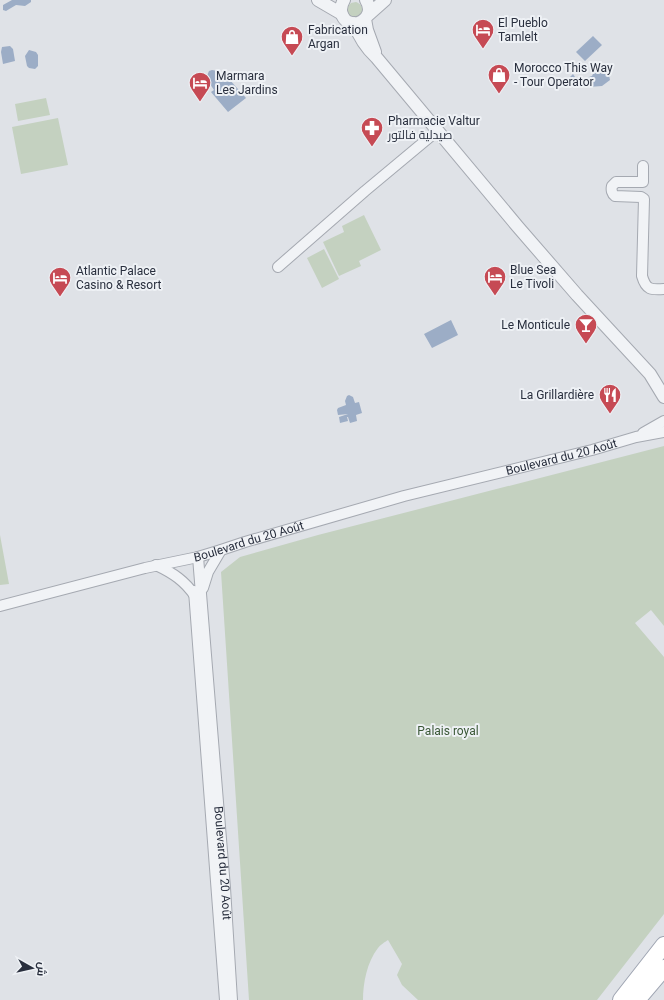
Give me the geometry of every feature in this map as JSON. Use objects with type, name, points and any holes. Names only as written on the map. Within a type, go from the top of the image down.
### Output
[{"type":"main road","points":[[621,1000],[664,945]]},
{"type":"main road","points":[[638,1000],[664,968]]},
{"type":"street","points":[[318,0],[342,14],[346,20],[362,19],[385,0]]},
{"type":"street","points":[[342,14],[341,9],[344,0]]},
{"type":"street","points":[[366,0],[369,8],[362,19],[363,43],[518,227],[653,378],[664,386]]},
{"type":"street","points":[[278,267],[365,191],[437,131]]},
{"type":"street","points":[[643,166],[643,182],[616,182],[612,186],[611,190],[615,196],[641,197],[644,199],[642,276],[644,283],[652,290],[664,289]]},
{"type":"street","points":[[653,378],[664,397]]},
{"type":"street","name":"Boulevard du 20 Août","points":[[636,437],[664,421]]},
{"type":"street","name":"Boulevard du 20 Août","points":[[225,1000],[195,557],[404,496],[592,450],[636,437],[664,432]]},
{"type":"street","points":[[156,565],[185,582],[198,596],[208,572],[221,550]]},
{"type":"street","points":[[0,606],[156,565],[195,557]]},
{"type":"street","name":"Boulevard du 20 Août","points":[[198,596],[224,872],[232,1000]]},
{"type":"green space","points":[[356,2],[362,7],[363,10],[357,19],[348,16],[346,9],[351,3]]},
{"type":"green space","points":[[46,98],[50,115],[18,121],[15,104]]},
{"type":"green space","points":[[58,118],[68,165],[21,174],[12,127]]},
{"type":"green space","points":[[364,215],[381,250],[359,261],[361,266],[339,276],[323,242],[344,232],[342,226]]},
{"type":"green space","points":[[324,249],[339,279],[322,288],[307,258]]},
{"type":"green space","name":"Palais royal","points":[[664,446],[664,626],[651,610],[635,623],[664,657],[664,914],[597,1000],[418,1000],[402,985],[397,975],[402,964],[388,940],[379,947],[368,966],[363,1000],[249,1000],[221,572],[240,557],[318,535]]},
{"type":"green space","points":[[0,535],[9,584],[0,585]]},
{"type":"water","points":[[12,0],[31,0],[31,2],[25,6],[16,5],[6,11],[3,10],[3,5]]},
{"type":"water","points":[[593,36],[602,45],[585,61],[576,52]]},
{"type":"water","points":[[10,46],[13,49],[15,61],[3,64],[1,52],[2,47]]},
{"type":"water","points":[[29,50],[36,52],[38,55],[38,66],[35,69],[27,66],[25,56]]},
{"type":"water","points":[[209,71],[218,71],[226,80],[229,79],[246,98],[228,112],[211,92],[214,90],[206,78]]},
{"type":"water","points":[[598,71],[606,72],[609,75],[610,80],[602,86],[589,87],[586,83],[582,82],[575,85],[568,79],[573,74],[575,77],[587,80]]},
{"type":"water","points":[[451,320],[458,335],[432,348],[424,334]]},
{"type":"water","points":[[349,395],[353,397],[355,403],[359,402],[362,413],[356,415],[357,421],[350,423],[347,417],[348,421],[340,423],[339,417],[348,414],[338,415],[337,410],[338,408],[346,405],[345,401]]},
{"type":"place","name":"El Pueblo Tamlelt","points":[[483,50]]},
{"type":"place","name":"Fabrication Argan","points":[[292,56]]},
{"type":"place","name":"Morocco This Way - Tour Operator","points":[[499,94]]},
{"type":"place","name":"Marmara Les Jardins","points":[[200,102]]},
{"type":"place","name":"Pharmacie Valtur صيدلية فالتور","points":[[372,148]]},
{"type":"place","name":"Blue Sea Le Tivoli","points":[[495,296]]},
{"type":"place","name":"Atlantic Palace Casino & Resort","points":[[60,298]]},
{"type":"place","name":"Le Monticule","points":[[586,344]]},
{"type":"place","name":"La Grillardière","points":[[610,414]]}]
